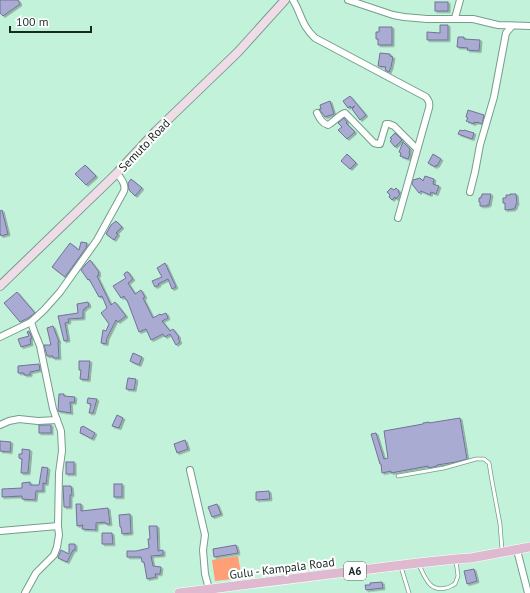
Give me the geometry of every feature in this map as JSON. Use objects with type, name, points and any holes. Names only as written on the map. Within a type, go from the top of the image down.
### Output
[{"type":"main road","name":"Semuto Road","points":[[0,286],[117,173],[156,131],[238,52],[282,1]]},
{"type":"main road","name":"Gulu - Kampala Road","points":[[179,593],[418,563],[471,558],[530,547]]},
{"type":"street","points":[[293,0],[298,7],[302,22],[315,38],[426,97],[429,101],[430,104],[398,218]]},
{"type":"street","points":[[348,0],[393,15],[404,17],[427,19],[473,18],[489,23],[512,26],[530,26]]},
{"type":"street","points":[[455,18],[460,0]]},
{"type":"street","points":[[470,192],[480,145],[494,97],[506,33],[512,26]]},
{"type":"street","points":[[318,113],[324,124],[328,125],[334,122],[342,114],[345,114],[374,143],[378,144],[380,144],[382,140],[386,124],[389,124],[394,126],[417,149]]},
{"type":"street","points":[[0,337],[31,322],[60,292],[101,233],[124,191],[125,188],[123,181],[117,173]]},
{"type":"street","points":[[25,593],[36,573],[54,555],[57,547],[59,535],[59,472],[62,451],[61,431],[51,401],[40,346],[31,322]]},
{"type":"street","points":[[0,425],[19,419],[38,421],[57,420]]},
{"type":"street","points":[[190,470],[205,535],[203,550],[205,574],[209,589]]},
{"type":"street","points":[[0,531],[58,526]]},
{"type":"street","points":[[516,550],[528,593]]},
{"type":"lane","points":[[398,476],[444,468],[476,459],[484,459],[489,463],[500,524],[502,552]]},
{"type":"lane","points":[[418,563],[429,584],[436,588],[446,588],[455,584],[458,576],[456,559]]},
{"type":"lane","points":[[401,566],[409,593]]},
{"type":"shaded area","points":[[238,556],[241,574],[233,579],[215,581],[212,560]]},
{"type":"building","points":[[0,0],[18,0],[20,4],[3,16],[0,13]]},
{"type":"building","points":[[435,2],[448,2],[448,11],[435,11]]},
{"type":"building","points":[[440,25],[448,25],[448,40],[427,40],[427,32],[440,33]]},
{"type":"building","points":[[379,27],[392,27],[392,45],[378,45],[376,32],[379,32]]},
{"type":"building","points":[[458,37],[480,40],[479,51],[457,47]]},
{"type":"building","points":[[380,53],[390,54],[390,56],[393,57],[389,72],[385,70],[386,67],[378,66]]},
{"type":"building","points":[[350,96],[366,115],[360,120],[352,109],[355,106],[351,108],[350,106],[348,108],[343,101]]},
{"type":"building","points":[[330,101],[334,114],[325,117],[319,109],[321,109],[320,105]]},
{"type":"building","points":[[468,110],[484,115],[482,124],[474,122],[474,124],[466,121],[468,118],[466,117]]},
{"type":"building","points":[[344,118],[347,122],[346,123],[355,132],[347,139],[338,130],[342,127],[338,123]]},
{"type":"building","points":[[460,130],[474,133],[472,139],[458,134]]},
{"type":"building","points":[[395,133],[402,140],[395,147],[390,141],[392,139],[390,138]]},
{"type":"building","points":[[403,142],[410,149],[408,159],[400,156],[401,153],[399,152]]},
{"type":"building","points":[[347,154],[356,163],[350,169],[341,161]]},
{"type":"building","points":[[433,154],[441,159],[435,167],[428,163]]},
{"type":"building","points":[[85,165],[96,176],[86,185],[75,174]]},
{"type":"building","points":[[425,176],[434,179],[433,184],[439,186],[436,194],[431,192],[430,195],[421,191],[419,193],[412,184],[413,180],[420,178],[423,181]]},
{"type":"building","points":[[131,179],[142,188],[135,196],[129,190],[128,183]]},
{"type":"building","points":[[391,188],[394,190],[396,188],[399,191],[398,192],[400,194],[396,199],[395,197],[392,200],[389,197],[390,195],[387,192]]},
{"type":"building","points":[[482,194],[491,194],[489,205],[480,206],[479,198],[481,198]]},
{"type":"building","points":[[516,194],[517,204],[514,209],[505,210],[503,198],[506,198],[506,195]]},
{"type":"building","points":[[2,210],[8,234],[1,236],[0,211]]},
{"type":"building","points":[[116,221],[122,227],[116,233],[118,234],[114,240],[106,234],[111,225]]},
{"type":"building","points":[[81,242],[87,243],[86,248],[65,277],[52,267],[70,243],[79,250]]},
{"type":"building","points":[[90,260],[99,272],[99,275],[97,276],[111,305],[115,302],[126,316],[118,322],[116,320],[107,338],[106,344],[101,343],[103,330],[106,331],[109,324],[101,313],[107,308],[102,296],[99,297],[89,279],[88,280],[81,270]]},
{"type":"building","points":[[165,263],[176,287],[172,289],[168,279],[155,287],[152,281],[162,277],[157,268]]},
{"type":"building","points":[[128,272],[133,279],[128,283],[135,294],[141,290],[145,297],[143,298],[153,318],[160,314],[166,313],[168,318],[162,321],[170,331],[173,329],[179,337],[180,342],[176,345],[170,334],[165,337],[163,334],[151,340],[146,329],[139,332],[127,300],[124,296],[121,298],[113,286],[126,278],[124,274]]},
{"type":"building","points":[[17,292],[35,313],[20,322],[4,303]]},
{"type":"building","points":[[88,302],[89,306],[83,310],[83,318],[68,319],[69,322],[65,323],[68,340],[64,341],[58,316],[78,313],[77,304]]},
{"type":"building","points":[[53,326],[59,342],[59,358],[47,356],[44,345],[51,345],[47,328]]},
{"type":"building","points":[[29,331],[32,338],[30,339],[31,344],[21,347],[18,339],[29,336],[27,332]]},
{"type":"building","points":[[133,353],[142,357],[139,365],[130,361]]},
{"type":"building","points":[[79,361],[90,361],[88,380],[80,379],[81,370],[79,370]]},
{"type":"building","points":[[39,364],[40,370],[30,372],[30,375],[18,373],[18,366]]},
{"type":"building","points":[[128,378],[136,379],[134,390],[126,389]]},
{"type":"building","points":[[59,394],[75,397],[74,403],[70,402],[71,413],[58,411]]},
{"type":"building","points":[[88,398],[97,399],[93,413],[89,413],[91,404],[87,403]]},
{"type":"building","points":[[117,415],[123,418],[119,428],[112,426]]},
{"type":"building","points":[[460,418],[467,459],[429,468],[428,466],[391,473],[391,471],[382,473],[381,464],[371,434],[376,433],[384,459],[388,458],[384,431],[423,423]]},
{"type":"building","points":[[39,425],[51,425],[51,433],[39,433]]},
{"type":"building","points":[[83,426],[95,433],[92,439],[80,433],[81,427]]},
{"type":"building","points":[[185,440],[188,449],[177,453],[174,444]]},
{"type":"building","points":[[0,441],[11,442],[10,452],[0,451]]},
{"type":"building","points":[[22,449],[30,450],[28,473],[21,473],[22,459],[19,458],[19,454],[22,454]]},
{"type":"building","points":[[66,462],[74,462],[74,474],[66,474]]},
{"type":"building","points":[[42,467],[48,468],[46,484],[43,483],[43,491],[36,491],[35,500],[22,499],[22,496],[2,497],[2,489],[22,488],[22,483],[30,482],[30,485],[39,485]]},
{"type":"building","points":[[114,484],[122,484],[122,497],[114,497]]},
{"type":"building","points":[[63,486],[71,486],[72,495],[70,495],[70,507],[64,507]]},
{"type":"building","points":[[269,491],[270,499],[256,500],[256,492]]},
{"type":"building","points":[[76,504],[81,504],[81,511],[108,508],[110,524],[106,524],[105,522],[96,523],[96,530],[82,529],[83,525],[77,526]]},
{"type":"building","points":[[217,504],[221,514],[212,517],[208,507]]},
{"type":"building","points":[[130,514],[131,533],[122,534],[119,515]]},
{"type":"building","points":[[149,526],[157,526],[158,551],[163,550],[163,555],[151,556],[153,566],[161,567],[160,574],[155,574],[156,577],[147,579],[144,562],[142,562],[141,557],[127,557],[127,551],[136,551],[149,548]]},
{"type":"building","points":[[102,533],[112,533],[113,544],[102,544]]},
{"type":"building","points":[[69,544],[75,544],[75,550],[73,550],[67,562],[58,558],[61,550],[69,554]]},
{"type":"building","points":[[236,545],[238,553],[214,557],[213,549]]},
{"type":"building","points":[[474,569],[477,581],[467,584],[464,571]]},
{"type":"building","points":[[382,582],[383,588],[366,590],[365,585]]}]
